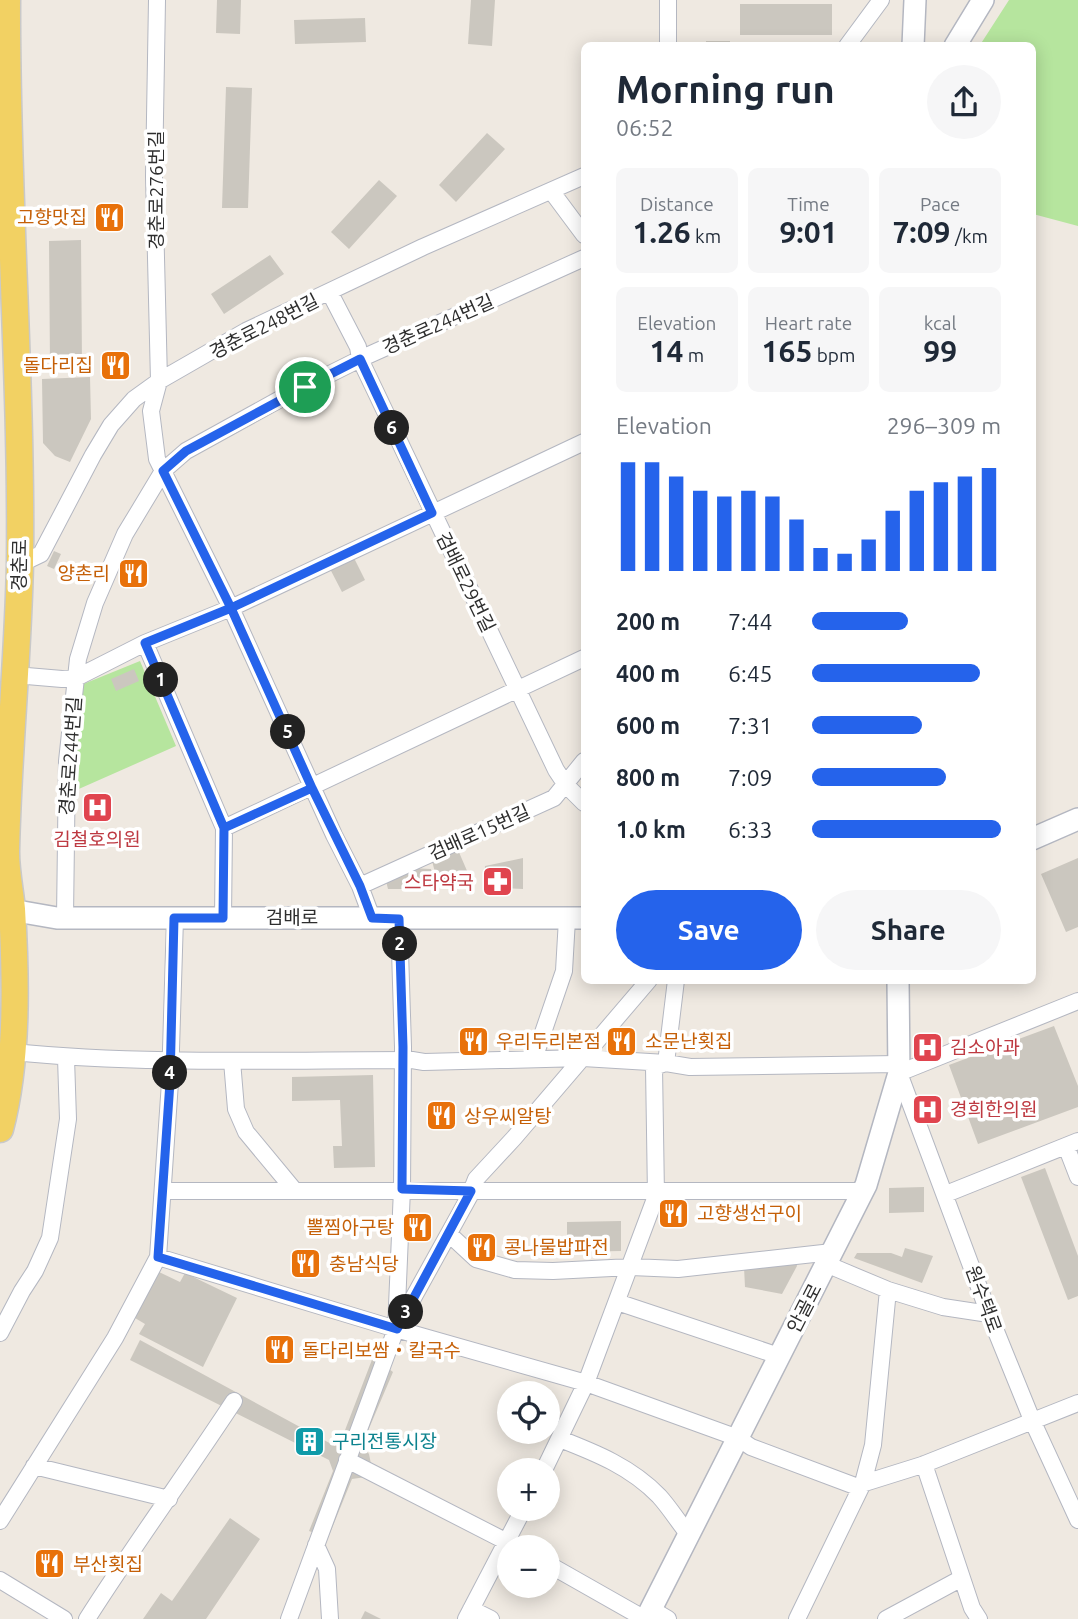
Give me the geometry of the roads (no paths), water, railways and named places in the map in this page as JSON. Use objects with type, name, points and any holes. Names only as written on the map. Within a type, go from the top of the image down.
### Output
[{"type":"main road","name":"경춘로","points":[[0,1129],[12,1052],[15,988],[6,909],[6,856],[20,564],[19,419],[9,195],[7,0]]},
{"type":"street","name":"경춘로276번길","points":[[157,0],[155,190],[159,381],[151,411],[157,459],[231,608],[312,788],[360,886],[372,918]]},
{"type":"street","points":[[668,0],[668,42]]},
{"type":"street","points":[[850,42],[881,0]]},
{"type":"street","points":[[915,0],[915,42]]},
{"type":"street","points":[[957,42],[983,0]]},
{"type":"street","name":"경춘로248번길","points":[[20,564],[41,554],[111,425],[134,399],[159,381],[246,331],[423,247],[581,178]]},
{"type":"street","points":[[552,192],[581,231]]},
{"type":"street","name":"경춘로244번길","points":[[65,918],[67,761],[78,659],[90,616],[125,534],[163,471],[186,451],[216,433],[360,359],[581,259]]},
{"type":"street","name":"검배로29번길","points":[[330,293],[358,347],[360,359],[518,691],[566,785],[581,800]]},
{"type":"street","name":"경춘로244번길","points":[[15,676],[76,678],[145,643],[231,608],[581,443]]},
{"type":"street","points":[[145,643],[224,828],[223,918]]},
{"type":"street","points":[[224,828],[581,660]]},
{"type":"street","name":"검배로15번길","points":[[360,886],[554,798],[581,765]]},
{"type":"street","points":[[1036,837],[1078,819]]},
{"type":"street","name":"검배로","points":[[6,909],[65,918],[576,919]]},
{"type":"street","points":[[0,1521],[115,1338],[158,1257],[170,1060],[174,918]]},
{"type":"street","points":[[397,1329],[402,1189],[399,919]]},
{"type":"street","points":[[534,1059],[564,971],[576,919]]},
{"type":"street","points":[[289,1619],[397,1329],[476,1179],[646,984]]},
{"type":"street","points":[[666,1062],[676,984]]},
{"type":"street","name":"안골로","points":[[653,1616],[689,1535],[863,1191],[899,1068],[898,984]]},
{"type":"street","points":[[12,1052],[66,1058],[170,1060],[425,1062],[583,1058],[666,1062],[690,1067],[899,1068],[1078,1001]]},
{"type":"street","points":[[0,1333],[50,1238],[68,1119],[66,1058]]},
{"type":"street","points":[[232,1061],[236,1109],[246,1132],[295,1191]]},
{"type":"street","points":[[666,1062],[654,1067],[656,1191],[631,1267],[586,1383],[560,1438],[629,1470],[659,1496],[689,1535]]},
{"type":"street","name":"원수택로","points":[[899,1068],[989,1314],[1032,1420],[1078,1520]]},
{"type":"street","points":[[946,1194],[1072,1143],[1078,1177]]},
{"type":"street","points":[[163,1191],[863,1191]]},
{"type":"street","points":[[449,1234],[476,1259],[515,1270],[631,1267],[678,1269],[829,1258],[888,1290],[943,1307],[989,1314]]},
{"type":"street","points":[[158,1257],[586,1383],[738,1438],[751,1447],[855,1486],[924,1464],[1078,1403]]},
{"type":"street","points":[[797,1619],[863,1483],[873,1445],[888,1290]]},
{"type":"street","points":[[617,1303],[779,1356]]},
{"type":"street","points":[[87,1619],[124,1560],[169,1499],[234,1401]]},
{"type":"street","points":[[347,1460],[497,1536]]},
{"type":"street","points":[[924,1464],[972,1608],[979,1619]]},
{"type":"street","points":[[34,1466],[169,1499]]},
{"type":"street","points":[[316,1545],[327,1569],[330,1619]]},
{"type":"street","points":[[491,1619],[469,1614],[497,1568]]},
{"type":"street","points":[[560,1570],[653,1616]]},
{"type":"street","points":[[886,1619],[962,1578]]},
{"type":"street","points":[[0,1580],[64,1619]]},
{"type":"place","name":"고향맛집","points":[[110,217]]},
{"type":"place","name":"돌다리집","points":[[116,365]]},
{"type":"place","name":"양촌리","points":[[133,573]]},
{"type":"place","name":"김철호의원","points":[[97,808]]},
{"type":"place","name":"스타약국","points":[[497,882]]},
{"type":"place","name":"우리두리본점","points":[[473,1041]]},
{"type":"place","name":"소문난횟집","points":[[622,1041]]},
{"type":"place","name":"김소아과","points":[[927,1047]]},
{"type":"place","name":"경희한의원","points":[[927,1109]]},
{"type":"place","name":"상우씨알탕","points":[[441,1116]]},
{"type":"place","name":"고향생선구이","points":[[674,1213]]},
{"type":"place","name":"뽈찜아구탕","points":[[417,1227]]},
{"type":"place","name":"콩나물밥파전","points":[[481,1247]]},
{"type":"place","name":"충남식당","points":[[306,1264]]},
{"type":"place","name":"돌다리보쌈・칼국수","points":[[279,1350]]},
{"type":"place","name":"구리전통시장","points":[[309,1441]]},
{"type":"place","name":"부산횟집","points":[[50,1564]]}]
